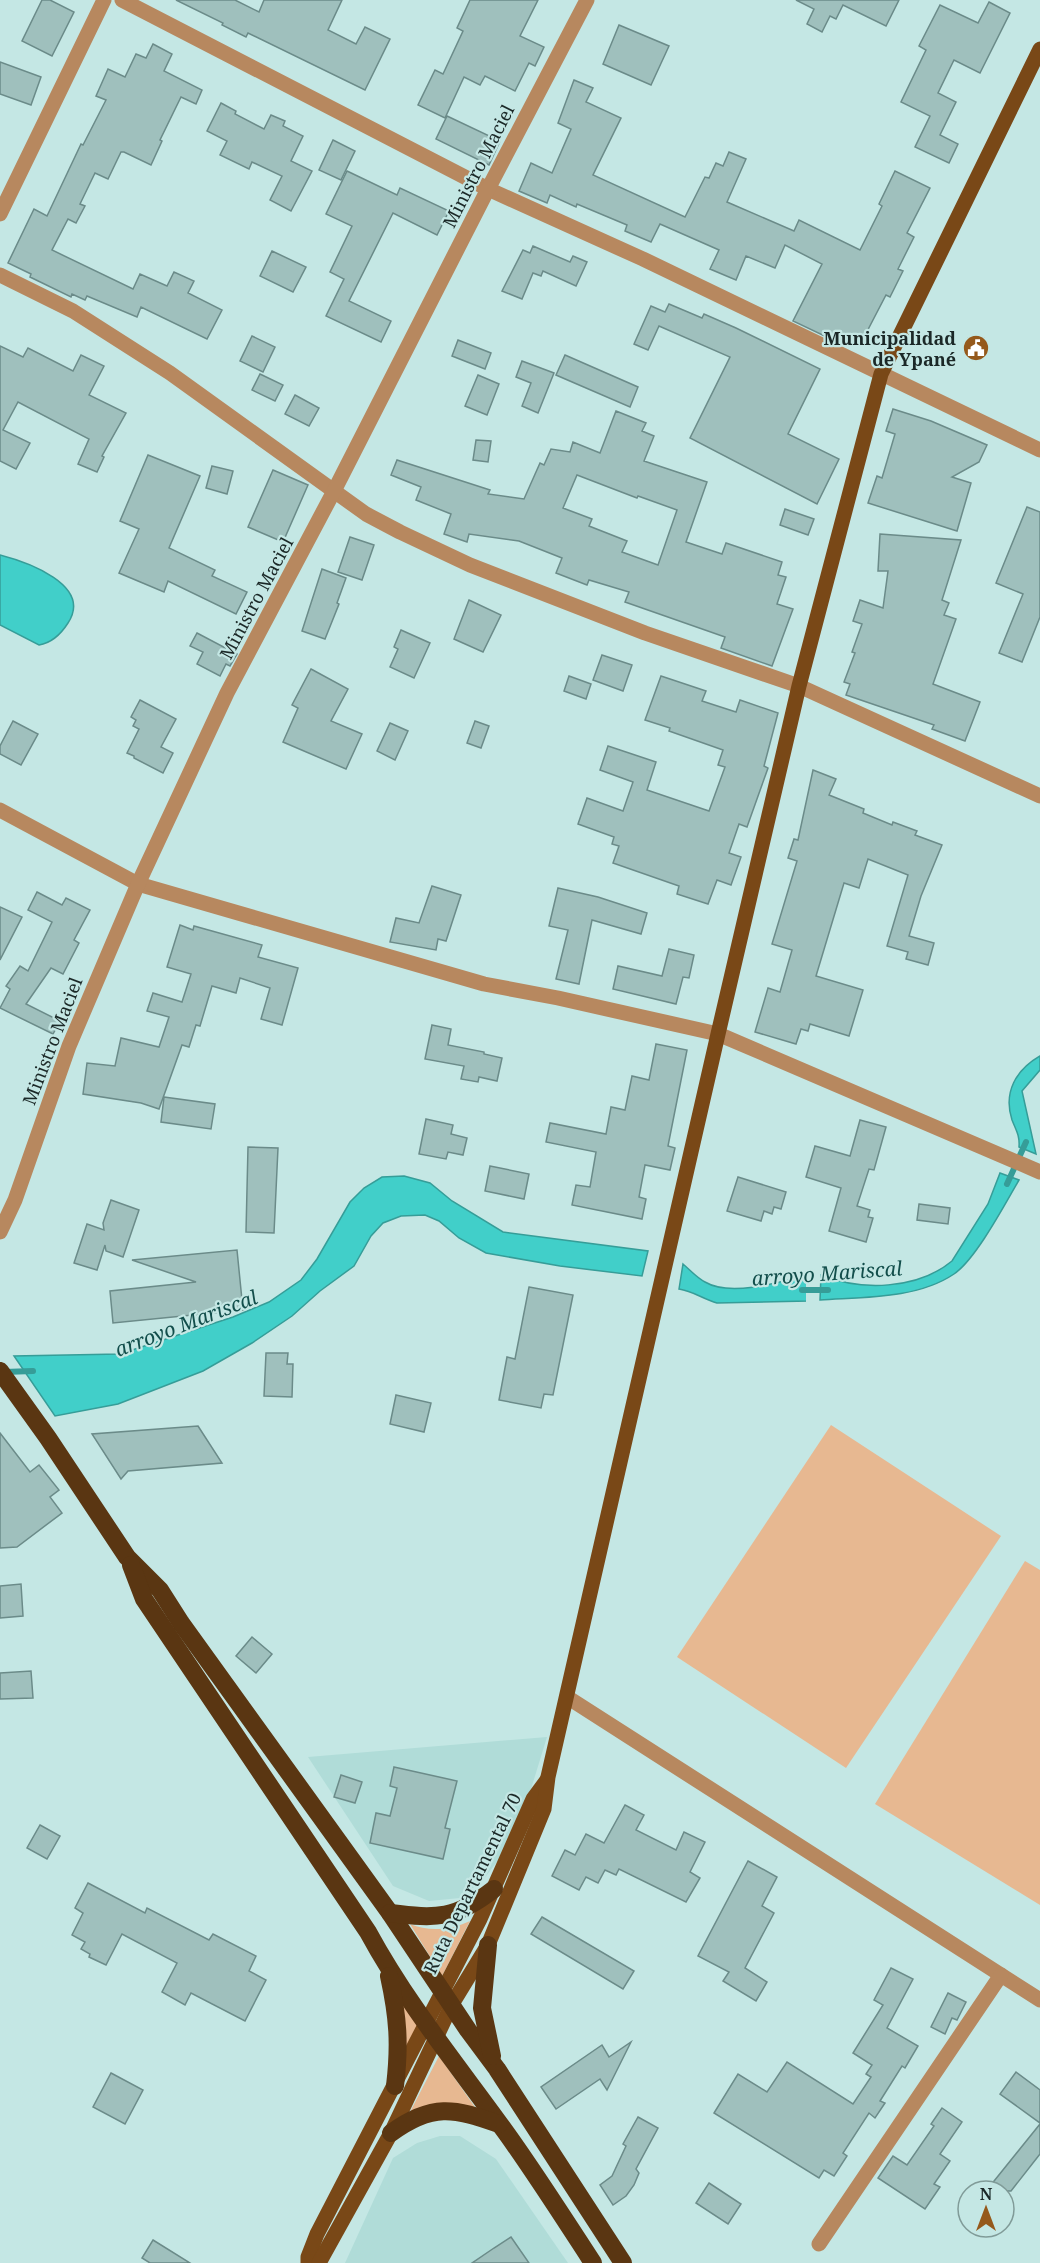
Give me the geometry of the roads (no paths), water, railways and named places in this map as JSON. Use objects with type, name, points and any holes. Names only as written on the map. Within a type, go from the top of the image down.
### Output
[{"type":"highway","points":[[0,1371],[48,1438],[127,1557],[160,1590],[181,1623],[390,1913],[468,2030],[497,2069],[622,2263]]},
{"type":"highway","points":[[127,1557],[144,1599],[368,1932],[387,1968],[430,2031],[499,2124],[593,2263]]},
{"type":"highway","points":[[390,1913],[422,1917],[456,1914],[494,1889]]},
{"type":"highway","points":[[488,1945],[482,2008],[490,2050],[497,2069]]},
{"type":"highway","points":[[387,1968],[398,2019],[399,2053],[394,2086]]},
{"type":"highway","points":[[391,2133],[417,2117],[432,2111],[464,2111],[499,2124]]},
{"type":"main road","points":[[548,1777],[663,1282],[717,1034],[800,686],[881,374],[1040,50]]},
{"type":"main road","name":"Ruta Departamental 70","points":[[308,2263],[308,2257],[318,2234],[394,2086],[430,2031],[447,1997],[533,1799],[548,1777]]},
{"type":"main road","name":"Ruta Departamental 70","points":[[447,1997],[488,1945],[544,1809],[548,1777]]},
{"type":"main road","points":[[319,2263],[391,2133],[430,2031]]},
{"type":"street","points":[[0,214],[104,0]]},
{"type":"street","points":[[122,0],[488,189],[643,259],[1040,450]]},
{"type":"street","name":"Ministro Maciel","points":[[0,1232],[15,1200],[69,1046],[138,884],[227,693],[587,0]]},
{"type":"street","points":[[0,275],[73,311],[170,373],[366,514],[400,532],[470,565],[645,633],[800,686],[1040,796]]},
{"type":"street","points":[[0,810],[138,884],[484,984],[558,998],[717,1034],[1040,1172]]},
{"type":"street","points":[[567,1697],[1040,2000]]},
{"type":"street","points":[[819,2244],[1001,1975]]},
{"type":"water","points":[[0,555],[26,563],[54,577],[72,597],[73,609],[68,623],[52,640],[39,645],[0,625]]},
{"type":"water","points":[[1040,1056],[1040,1070],[1022,1091],[1036,1154],[1019,1147],[1009,1100],[1018,1075]]},
{"type":"water","points":[[1000,1173],[1019,1180],[981,1244],[963,1267],[954,1274],[924,1288],[907,1292],[820,1300],[821,1275],[853,1284],[888,1285],[922,1278],[938,1271],[952,1261],[988,1204]]},
{"type":"water","points":[[404,1176],[430,1183],[452,1201],[503,1232],[648,1251],[642,1276],[560,1266],[486,1253],[459,1238],[439,1221],[425,1215],[401,1216],[383,1223],[371,1236],[354,1266],[320,1291],[292,1316],[252,1343],[203,1371],[118,1404],[55,1416],[14,1356],[120,1354],[233,1317],[269,1302],[301,1280],[317,1259],[350,1202],[364,1188],[382,1177]]},
{"type":"water","points":[[683,1264],[705,1282],[728,1288],[756,1287],[807,1275],[808,1301],[717,1303],[679,1289]]},
{"type":"waterway","name":"arroyo Mariscal","points":[[1007,1184],[1026,1142]]},
{"type":"waterway","name":"arroyo Mariscal","points":[[802,1290],[828,1290]]},
{"type":"waterway","name":"arroyo Mariscal","points":[[4,1372],[33,1371]]},
{"type":"place","name":"Municipalidad de Ypané","points":[[976,348]]}]
